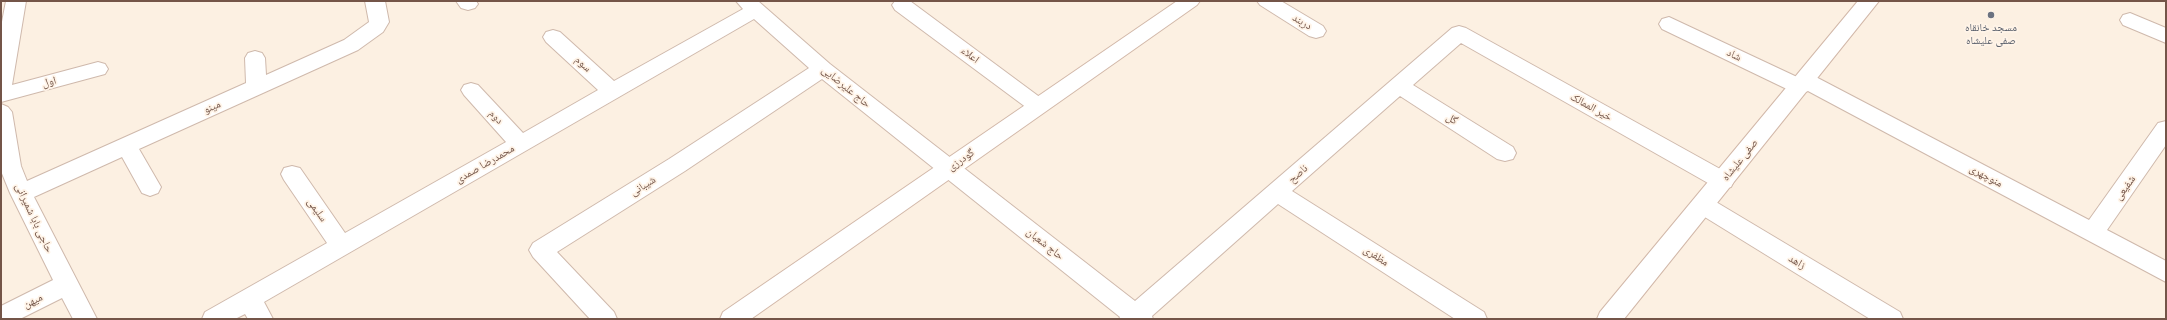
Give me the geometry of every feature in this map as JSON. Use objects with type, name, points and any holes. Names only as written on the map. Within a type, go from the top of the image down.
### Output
[{"type":"street","points":[[1,94],[2,63],[16,1]]},
{"type":"street","name":"مینو","points":[[21,193],[362,38],[376,27],[379,22],[375,1]]},
{"type":"street","name":"گودرزی","points":[[732,319],[1190,1]]},
{"type":"street","name":"دربند","points":[[1266,1],[1316,31]]},
{"type":"street","name":"صفی علیشاه","points":[[1609,319],[1803,84],[1869,1]]},
{"type":"street","name":"حاج علیرضایی","points":[[751,5],[823,69],[948,169]]},
{"type":"street","name":"محمدرضا صمدی","points":[[214,319],[255,309],[342,246],[612,92],[751,5]]},
{"type":"street","name":"اعلاء","points":[[902,5],[1038,106]]},
{"type":"street","points":[[2130,20],[2166,36]]},
{"type":"street","name":"شاد","points":[[1669,24],[1803,84]]},
{"type":"street","name":"ناصح","points":[[1136,318],[1276,192],[1459,33]]},
{"type":"street","name":"خیر الممالک","points":[[1459,33],[1723,181]]},
{"type":"street","name":"سوم","points":[[553,37],[612,92]]},
{"type":"street","points":[[255,58],[257,86]]},
{"type":"street","name":"اول","points":[[1,94],[98,69]]},
{"type":"street","name":"شیبانی","points":[[605,319],[541,250],[677,165],[823,69]]},
{"type":"street","name":"منوچهری","points":[[1803,84],[2166,272]]},
{"type":"street","name":"گل","points":[[1399,86],[1505,153]]},
{"type":"street","name":"دوم","points":[[471,90],[520,144]]},
{"type":"street","name":"حاجی بابا شمیرانی","points":[[1,112],[5,167],[21,193],[66,285],[85,319]]},
{"type":"street","name":"شفیعی","points":[[2092,233],[2162,135]]},
{"type":"street","points":[[126,145],[150,187]]},
{"type":"street","name":"حاج شعبان","points":[[948,169],[1136,318]]},
{"type":"street","name":"سلیمی","points":[[292,174],[342,246]]},
{"type":"street","name":"مظفری","points":[[1276,192],[1475,319]]},
{"type":"street","name":"زاهد","points":[[1703,205],[1891,319]]},
{"type":"street","name":"میهن","points":[[1,316],[66,285]]},
{"type":"place","name":"مسجد خانقاه صفی علیشاه","points":[[1991,15]]}]
